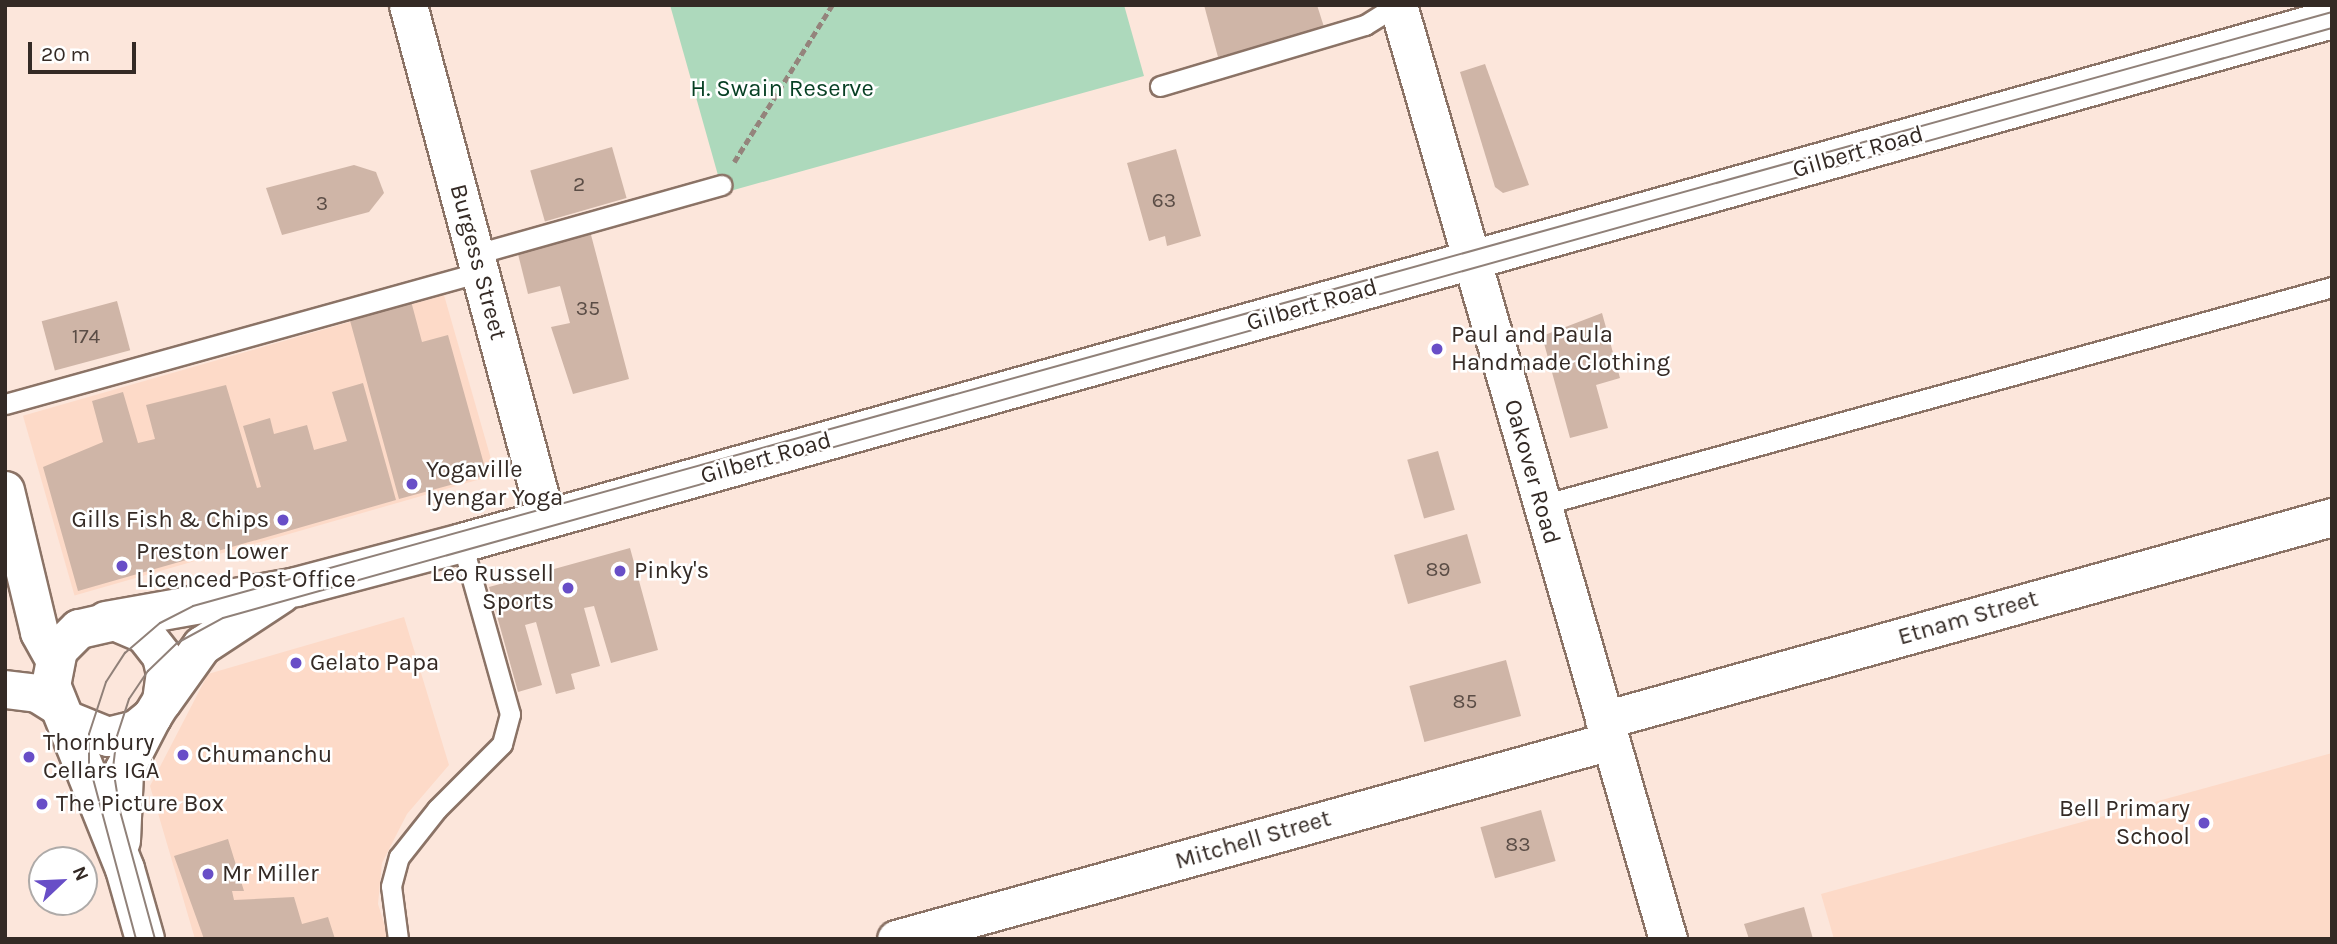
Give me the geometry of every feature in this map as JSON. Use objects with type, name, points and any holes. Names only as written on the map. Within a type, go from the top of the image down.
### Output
[{"type":"street","name":"Burgess Street","points":[[408,5],[547,519]]},
{"type":"street","name":"Oakover Road","points":[[1397,5],[1668,939]]},
{"type":"street","name":"Gilbert Road","points":[[101,622],[292,588],[462,543],[2332,19]]},
{"type":"street","points":[[5,490],[25,560],[39,632],[54,661]]},
{"type":"street","name":"Etnam Street","points":[[1607,730],[2332,517]]},
{"type":"street","points":[[25,560],[60,616],[130,625],[157,648],[166,674],[155,713],[124,771],[120,811],[125,869]]},
{"type":"street","name":"Gilbert Road","points":[[155,713],[202,646],[292,588]]},
{"type":"street","points":[[101,622],[71,635],[54,661],[51,685],[125,869],[145,939]]},
{"type":"street","points":[[5,673],[32,661],[54,661]]},
{"type":"street","points":[[5,689],[37,693],[63,713],[108,737],[136,730],[155,713]]},
{"type":"street","name":"Mitchell Street","points":[[896,939],[1607,730]]},
{"type":"lane","points":[[1160,86],[1365,24],[1397,5]]},
{"type":"lane","points":[[5,404],[478,263],[721,185]]},
{"type":"lane","points":[[1542,505],[2332,286]]},
{"type":"lane","points":[[398,939],[391,886],[399,857],[437,809],[502,744],[510,714],[462,543]]},
{"type":"path","points":[[721,185],[832,5]]},
{"type":"shaded area","points":[[444,295],[496,475],[75,595],[23,416]]},
{"type":"shaded area","points":[[404,617],[449,765],[407,814],[382,863],[378,904],[389,939],[195,939],[150,786],[208,674]]},
{"type":"shaded area","name":"Bell Primary School","points":[[2332,753],[2332,939],[1834,939],[1821,894]]},
{"type":"green space","name":"H. Swain Reserve","points":[[670,5],[1124,5],[1144,76],[723,193]]},
{"type":"building","points":[[1204,5],[1317,5],[1324,27],[1218,57]]},
{"type":"building","points":[[1485,64],[1529,185],[1503,193],[1495,187],[1460,72]]},
{"type":"building","points":[[612,147],[627,198],[545,221],[530,170]]},
{"type":"building","points":[[1176,149],[1201,236],[1167,246],[1165,236],[1149,241],[1127,163]]},
{"type":"building","points":[[354,165],[376,172],[384,193],[369,212],[282,235],[266,188]]},
{"type":"building","points":[[590,231],[629,379],[573,394],[551,327],[570,323],[560,286],[528,294],[517,250]]},
{"type":"building","points":[[117,301],[130,350],[55,370],[42,321]]},
{"type":"building","points":[[411,301],[422,342],[448,335],[487,475],[399,499],[349,317]]},
{"type":"building","points":[[1602,313],[1620,378],[1596,385],[1608,428],[1570,438],[1542,336]]},
{"type":"building","points":[[363,383],[396,500],[78,591],[43,467],[103,442],[92,401],[123,392],[138,443],[155,439],[146,405],[226,385],[257,488],[261,487],[243,426],[270,418],[274,434],[307,425],[314,450],[347,441],[332,392]]},
{"type":"building","points":[[1438,451],[1455,510],[1424,518],[1407,460]]},
{"type":"building","points":[[1467,534],[1481,583],[1408,604],[1394,555]]},
{"type":"building","points":[[630,548],[658,650],[611,663],[594,606],[584,608],[600,666],[571,674],[575,689],[556,694],[536,622],[525,625],[542,685],[518,692],[489,587]]},
{"type":"building","points":[[1506,660],[1521,716],[1424,742],[1409,686]]},
{"type":"building","points":[[1541,810],[1556,861],[1495,878],[1480,827]]},
{"type":"building","points":[[228,839],[244,891],[232,891],[234,900],[294,897],[302,924],[328,917],[335,939],[204,939],[174,856]]},
{"type":"building","points":[[1804,907],[1813,939],[1749,939],[1744,924]]},
{"type":"tram line","points":[[136,939],[89,764],[89,734],[106,682],[125,653],[160,623],[193,606],[2332,12]]},
{"type":"tram line","points":[[155,939],[120,811],[113,768],[117,736],[129,699],[148,671],[177,643],[223,618],[2332,28]]},
{"type":"place","name":"Paul and Paula Handmade Clothing","points":[[1437,349]]},
{"type":"place","name":"Yogaville Iyengar Yoga","points":[[412,484]]},
{"type":"place","name":"Gills Fish & Chips","points":[[283,520]]},
{"type":"place","name":"Preston Lower Licenced Post Office","points":[[122,566]]},
{"type":"place","name":"Pinky's","points":[[620,571]]},
{"type":"place","name":"Leo Russell Sports","points":[[568,588]]},
{"type":"place","name":"Gelato Papa","points":[[296,663]]},
{"type":"place","name":"Chumanchu","points":[[183,755]]},
{"type":"place","name":"Thornbury Cellars IGA","points":[[29,757]]},
{"type":"place","name":"The Picture Box","points":[[42,804]]},
{"type":"place","name":"Bell Primary School","points":[[2204,823]]},
{"type":"place","name":"Mr Miller","points":[[208,874]]}]
